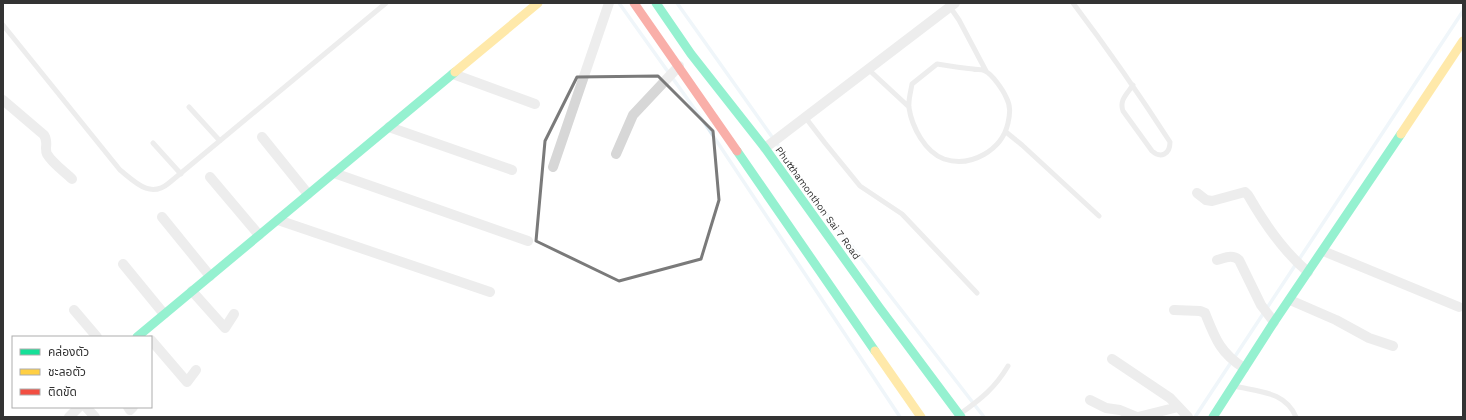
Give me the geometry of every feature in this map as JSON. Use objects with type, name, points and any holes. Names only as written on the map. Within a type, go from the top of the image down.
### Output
[{"type":"main road","points":[[143,335],[164,314],[538,3]]},
{"type":"main road","points":[[634,3],[921,417]]},
{"type":"main road","name":"Phutthamonthon Sai 7 Road","points":[[656,3],[691,54],[767,146],[879,307],[960,416]]},
{"type":"main road","points":[[1213,417],[1233,386],[1241,366],[1290,300],[1305,269],[1323,251],[1463,41]]},
{"type":"street","points":[[553,167],[609,3]]},
{"type":"street","points":[[767,146],[953,5]]},
{"type":"street","points":[[616,154],[633,114],[677,67]]},
{"type":"street","points":[[454,74],[535,104]]},
{"type":"street","points":[[3,100],[44,135],[47,141],[46,149],[48,155],[72,179]]},
{"type":"street","points":[[389,127],[512,170]]},
{"type":"street","points":[[262,137],[308,194]]},
{"type":"street","points":[[334,173],[528,241]]},
{"type":"street","points":[[210,177],[259,235]]},
{"type":"street","points":[[1197,193],[1206,200],[1212,201],[1245,192],[1248,194],[1267,225],[1293,257],[1305,269]]},
{"type":"street","points":[[162,217],[210,276]]},
{"type":"street","points":[[278,220],[490,292]]},
{"type":"street","points":[[1323,251],[1459,307]]},
{"type":"street","points":[[1217,260],[1231,256],[1236,257],[1239,260],[1261,305],[1274,322]]},
{"type":"street","points":[[122,264],[164,314]]},
{"type":"street","points":[[192,291],[225,328],[234,314]]},
{"type":"street","points":[[1290,300],[1336,320],[1369,338],[1393,346]]},
{"type":"street","points":[[74,310],[96,336]]},
{"type":"street","points":[[1174,310],[1200,311],[1206,313],[1219,345],[1226,354],[1241,366]]},
{"type":"street","points":[[152,341],[187,382],[196,370]]},
{"type":"street","points":[[1112,359],[1170,398],[1186,416]]},
{"type":"street","points":[[1090,400],[1106,408],[1120,410],[1138,417],[1178,407]]},
{"type":"street","points":[[69,417],[78,408]]},
{"type":"street","points":[[87,408],[95,417]]},
{"type":"lane","points":[[3,25],[120,170],[141,187],[156,189],[163,188],[386,3]]},
{"type":"lane","points":[[1073,3],[1134,86],[1170,142],[1168,152],[1162,156],[1156,155],[1152,151],[1123,111],[1121,106],[1122,100],[1134,86]]},
{"type":"lane","points":[[953,5],[958,20],[986,71],[1002,88],[1010,103],[1010,115],[1006,132],[998,144],[986,154],[974,159],[956,162],[942,158],[929,149],[920,137],[912,120],[909,107],[912,84],[937,64],[986,71]]},
{"type":"lane","points":[[868,69],[909,107]]},
{"type":"lane","points":[[189,107],[220,141]]},
{"type":"lane","points":[[805,117],[860,186],[902,214],[977,293]]},
{"type":"lane","points":[[1006,132],[1099,216]]},
{"type":"lane","points":[[153,143],[180,174]]},
{"type":"lane","points":[[960,416],[1000,380],[1008,366]]},
{"type":"lane","points":[[1233,386],[1277,396],[1285,400],[1292,408],[1296,417]]},
{"type":"highlighted area","points":[[658,76],[713,131],[719,200],[701,259],[619,281],[536,241],[545,141],[577,77]]},
{"type":"waterway","points":[[619,3],[706,125],[900,417]]},
{"type":"waterway","points":[[677,3],[824,210],[984,417]]},
{"type":"waterway","points":[[1195,417],[1463,11]]},
{"type":"traffic: fast","points":[[656,3],[691,54],[765,148],[879,307],[961,417]]},
{"type":"traffic: fast","points":[[138,336],[455,72]]},
{"type":"traffic: fast","points":[[1213,417],[1274,322],[1401,134]]},
{"type":"traffic: fast","points":[[737,151],[875,351]]},
{"type":"traffic: slow","points":[[455,72],[538,3]]},
{"type":"traffic: slow","points":[[1401,134],[1463,41]]},
{"type":"traffic: slow","points":[[875,351],[921,417]]},
{"type":"traffic: jam","points":[[634,3],[737,151]]}]
